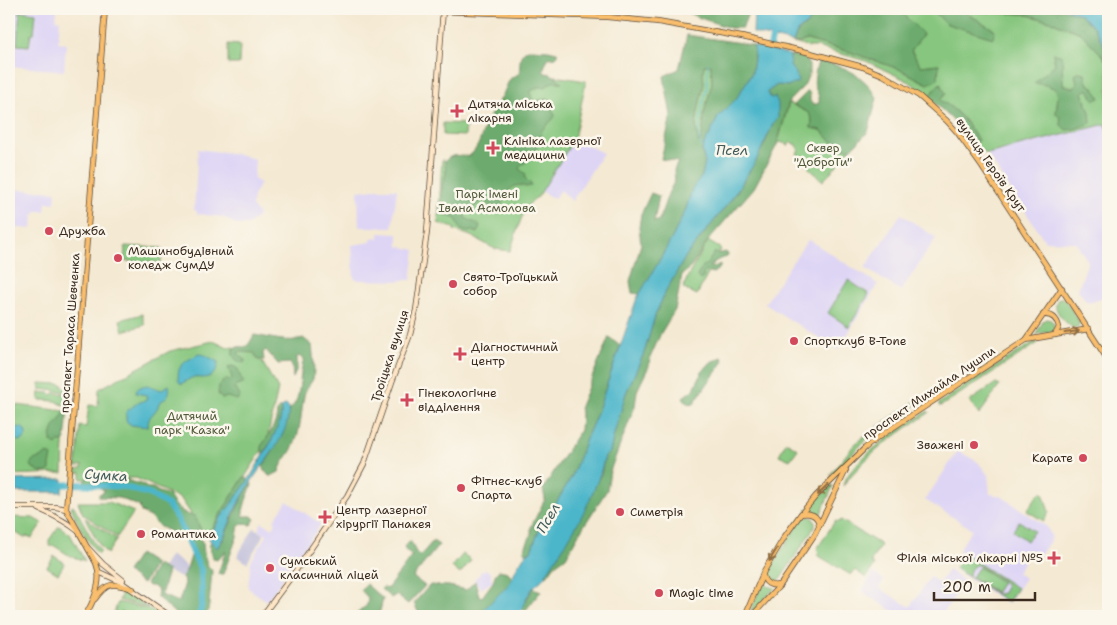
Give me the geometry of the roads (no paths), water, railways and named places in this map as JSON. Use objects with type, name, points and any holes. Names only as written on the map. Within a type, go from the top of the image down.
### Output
[{"type":"main road","name":"проспект Тараса Шевченка","points":[[66,509],[105,9]]},
{"type":"main road","name":"вулиця Героїв Крут","points":[[378,9],[442,10],[658,22],[699,28],[807,52],[863,67],[883,75],[919,96],[947,121],[968,146],[1108,360]]},
{"type":"main road","name":"Троїцька вулиця","points":[[262,616],[297,569],[355,482],[364,464],[410,335],[416,310],[427,232],[442,10]]},
{"type":"main road","name":"проспект Михайла Лушпи","points":[[744,616],[764,571],[785,536],[816,496],[864,448],[880,436],[1026,340],[1062,288]]},
{"type":"main road","points":[[1043,315],[1051,315],[1056,320],[1058,327],[1055,335]]},
{"type":"main road","name":"проспект Михайла Лушпи","points":[[1026,340],[1089,329]]},
{"type":"main road","name":"проспект Михайла Лушпи","points":[[752,616],[781,584],[819,527],[847,466]]},
{"type":"main road","points":[[9,507],[66,509],[96,563],[99,572],[91,604],[85,616]]},
{"type":"main road","points":[[35,507],[70,524],[79,532]]},
{"type":"main road","points":[[800,515],[806,513],[813,514],[818,520],[819,527]]},
{"type":"main road","points":[[87,547],[133,590]]},
{"type":"main road","points":[[764,571],[764,578],[768,584],[775,586],[781,584]]},
{"type":"main road","points":[[99,572],[121,582],[170,616]]},
{"type":"main road","points":[[91,604],[101,591],[110,585],[120,585],[133,590]]},
{"type":"water","points":[[754,9],[832,9],[816,16],[797,32],[793,43],[753,33]]},
{"type":"water","points":[[1064,9],[1108,9],[1108,64],[1106,60],[1107,51],[1094,27],[1080,14]]},
{"type":"water","name":"Псел","points":[[754,46],[790,55],[790,66],[796,74],[798,82],[790,86],[777,85],[767,92],[771,98],[775,97],[778,103],[778,118],[773,124],[756,161],[730,201],[686,256],[667,289],[656,313],[644,353],[626,393],[610,452],[605,456],[588,504],[572,533],[544,578],[530,592],[520,613],[516,616],[477,616],[509,584],[524,556],[531,551],[541,526],[572,476],[596,416],[637,298],[673,236],[686,209],[692,189],[702,176],[705,163],[702,150],[705,142],[718,117],[736,99],[752,73]]},
{"type":"water","points":[[199,354],[218,362],[216,371],[209,377],[194,377],[182,384],[179,382],[178,376],[180,368],[186,361]]},
{"type":"water","points":[[148,385],[161,390],[169,385],[169,394],[159,403],[149,419],[148,427],[131,425],[126,421],[126,412],[136,404],[147,399],[146,395],[136,393],[142,386]]},
{"type":"water","points":[[285,405],[288,406],[288,415],[283,434],[237,506],[217,548],[209,538],[219,520],[248,481],[271,442],[280,421],[282,408]]},
{"type":"water","points":[[16,427],[22,427],[26,434],[22,441],[16,441],[12,437],[12,431]]},
{"type":"water","points":[[63,479],[62,492],[9,492],[9,480]]},
{"type":"waterway","name":"Псел","points":[[768,56],[774,30]]},
{"type":"waterway","points":[[704,148],[700,144],[699,132],[707,88],[708,63]]},
{"type":"waterway","name":"Сумка","points":[[55,485],[79,484],[124,487],[149,494],[168,505],[178,520],[201,570],[202,603],[199,616]]},
{"type":"place","name":"Дитяча міська лікарня","points":[[457,111]]},
{"type":"place","name":"Клініка лазерної медицини","points":[[493,148]]},
{"type":"place","name":"Дружба","points":[[49,231]]},
{"type":"place","name":"Машинобудівний коледж СумДУ","points":[[118,258]]},
{"type":"place","name":"Свято-Троїцький собор","points":[[453,284]]},
{"type":"place","name":"Спортклуб B-Tone","points":[[794,341]]},
{"type":"place","name":"Діагностичний центр","points":[[460,354]]},
{"type":"place","name":"Гінекологічне відділення","points":[[407,400]]},
{"type":"place","name":"Зважені","points":[[974,445]]},
{"type":"place","name":"Карате","points":[[1083,458]]},
{"type":"place","name":"Фітнес-клуб Спарта","points":[[461,488]]},
{"type":"place","name":"Симетрія","points":[[620,512]]},
{"type":"place","name":"Центр лазерної хірургії Панакея","points":[[325,517]]},
{"type":"place","name":"Романтика","points":[[141,534]]},
{"type":"place","name":"Філія міської лікарні №5","points":[[1054,558]]},
{"type":"place","name":"Сумський класичний ліцей","points":[[270,568]]},
{"type":"place","name":"Magic time","points":[[659,593]]},
{"type":"park label","name":"Сквер \"ДоброТи\"","points":[[823,155]]},
{"type":"park label","name":"Парк імені Івана Асмолова","points":[[487,201]]},
{"type":"park label","name":"Дитячий парк \"Казка\"","points":[[192,423]]}]
